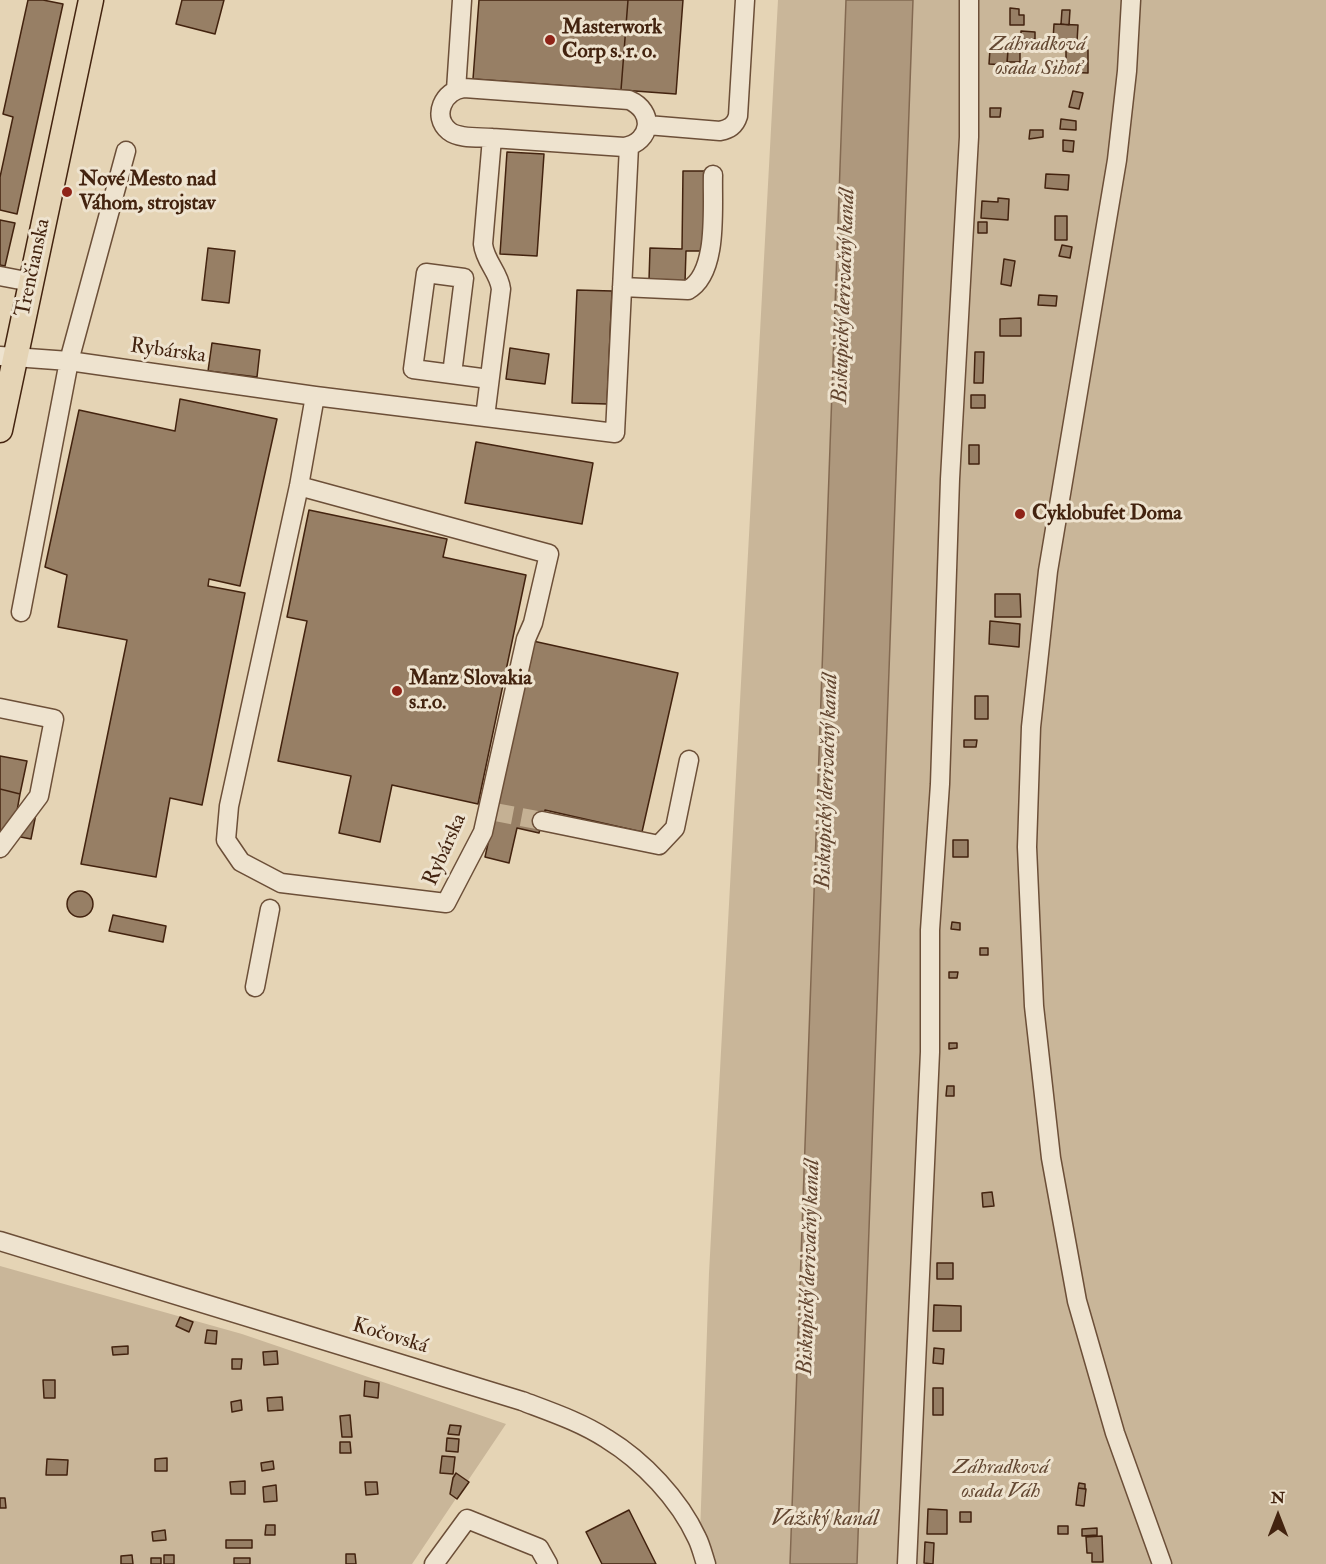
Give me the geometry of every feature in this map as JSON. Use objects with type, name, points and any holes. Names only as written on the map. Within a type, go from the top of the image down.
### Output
[{"type":"main road","name":"Trenčianska","points":[[0,430],[8,356],[31,282],[91,0]]},
{"type":"street","points":[[456,90],[462,0]]},
{"type":"street","points":[[647,125],[720,130],[729,129],[735,124],[738,116],[746,0]]},
{"type":"street","points":[[907,1564],[930,1052],[930,930],[940,784],[950,479],[969,137],[969,0]]},
{"type":"street","points":[[1131,0],[1127,71],[1117,160],[1048,571],[1031,727],[1027,848],[1034,1006],[1051,1158],[1075,1290],[1115,1433],[1162,1564]]},
{"type":"street","points":[[464,88],[629,100],[641,108],[647,125],[639,141],[629,146],[492,138],[455,134],[445,126],[442,119],[442,104],[448,94],[464,88]]},
{"type":"street","points":[[485,417],[501,289],[500,281],[484,254],[483,244],[492,138]]},
{"type":"street","points":[[629,146],[622,287],[688,290],[694,286],[703,273],[711,247],[713,175]]},
{"type":"street","points":[[21,612],[69,361],[126,151]]},
{"type":"street","points":[[452,374],[464,278],[426,273],[413,369],[489,379]]},
{"type":"street","points":[[0,276],[31,282]]},
{"type":"street","name":"Rybárska","points":[[8,356],[69,361],[315,396],[615,433],[622,287]]},
{"type":"street","name":"Rybárska","points":[[299,486],[549,554],[533,623],[526,639],[491,811],[483,832],[446,903],[281,883],[241,862],[226,840],[229,806],[299,486],[315,396]]},
{"type":"street","points":[[0,708],[54,719],[39,796],[0,848]]},
{"type":"street","points":[[542,821],[659,845],[675,828],[689,760]]},
{"type":"street","points":[[255,987],[270,909]]},
{"type":"street","name":"Kočovská","points":[[0,1241],[522,1401],[579,1424],[607,1438],[643,1467],[681,1512],[697,1538],[706,1564]]},
{"type":"street","points":[[434,1564],[467,1519],[539,1548],[548,1564]]},
{"type":"green space","points":[[778,0],[846,0],[790,1564],[699,1564],[709,1273]]},
{"type":"green space","points":[[913,0],[1326,0],[1326,1564],[857,1564]]},
{"type":"green space","points":[[0,1266],[242,1334],[506,1424],[412,1564],[0,1564]]},
{"type":"water","name":"Važský kanál","points":[[846,0],[913,0],[857,1564],[790,1564]]},
{"type":"building","points":[[28,0],[63,4],[17,214],[0,210],[0,177],[13,117],[3,114]]},
{"type":"building","points":[[182,0],[224,0],[215,34],[176,24]]},
{"type":"building","name":"Masterwork Corp s. r. o.","points":[[479,0],[628,0],[621,90],[473,79]]},
{"type":"building","points":[[628,0],[683,0],[676,94],[621,90]]},
{"type":"building","points":[[1010,8],[1019,9],[1019,15],[1024,15],[1024,25],[1010,25]]},
{"type":"building","points":[[1062,10],[1070,10],[1069,25],[1061,24]]},
{"type":"building","points":[[1054,24],[1078,25],[1077,42],[1053,40]]},
{"type":"building","points":[[1021,31],[1035,32],[1035,39],[1021,39]]},
{"type":"building","points":[[1066,46],[1080,46],[1080,50],[1088,50],[1088,73],[1066,72]]},
{"type":"building","points":[[990,49],[1008,50],[1007,65],[989,64]]},
{"type":"building","points":[[1008,50],[1020,50],[1020,62],[1007,62]]},
{"type":"building","points":[[1073,91],[1083,93],[1079,109],[1069,107]]},
{"type":"building","points":[[990,108],[1001,108],[1000,117],[990,117]]},
{"type":"building","points":[[1061,119],[1076,121],[1076,130],[1060,129]]},
{"type":"building","points":[[1030,130],[1043,130],[1043,137],[1029,139]]},
{"type":"building","points":[[1063,140],[1074,141],[1073,152],[1063,151]]},
{"type":"building","points":[[507,152],[544,154],[537,256],[500,254]]},
{"type":"building","points":[[683,171],[706,171],[704,251],[686,251],[685,282],[649,280],[650,248],[682,249]]},
{"type":"building","points":[[1046,174],[1069,175],[1068,190],[1045,188]]},
{"type":"building","points":[[998,198],[1009,199],[1008,220],[981,218],[982,201],[998,202]]},
{"type":"building","points":[[1055,216],[1067,216],[1067,240],[1055,240]]},
{"type":"building","points":[[0,220],[15,223],[5,266],[0,265]]},
{"type":"building","points":[[978,222],[987,222],[987,233],[978,233]]},
{"type":"building","points":[[1062,245],[1072,247],[1070,258],[1059,256]]},
{"type":"building","points":[[208,248],[235,251],[229,303],[202,300]]},
{"type":"building","points":[[1004,259],[1015,261],[1011,286],[1001,284]]},
{"type":"building","points":[[577,290],[612,291],[607,404],[572,403]]},
{"type":"building","points":[[1039,295],[1057,296],[1056,306],[1038,305]]},
{"type":"building","points":[[1021,318],[1021,336],[1000,336],[1000,319]]},
{"type":"building","points":[[212,343],[260,350],[257,377],[208,371]]},
{"type":"building","points":[[510,348],[549,354],[545,384],[506,379]]},
{"type":"building","points":[[975,352],[984,352],[983,383],[974,383]]},
{"type":"building","points":[[971,395],[985,395],[985,408],[971,408]]},
{"type":"building","points":[[180,399],[277,419],[240,586],[209,579],[208,586],[245,593],[202,805],[170,798],[156,877],[81,864],[127,640],[58,627],[67,575],[45,567],[79,410],[175,431]]},
{"type":"building","points":[[476,442],[593,463],[582,524],[465,503]]},
{"type":"building","points":[[969,445],[979,445],[979,464],[969,464]]},
{"type":"building","name":"Manz Slovakia s.r.o.","points":[[309,510],[447,539],[443,557],[526,575],[478,804],[392,785],[380,842],[339,833],[351,776],[278,761],[307,621],[287,617]]},
{"type":"building","points":[[995,594],[1020,594],[1021,617],[995,617]]},
{"type":"building","points":[[990,621],[1020,624],[1019,647],[989,644]]},
{"type":"building","points":[[533,641],[678,673],[642,832],[545,810],[539,833],[517,828],[509,863],[485,857]]},
{"type":"building","points":[[975,696],[988,696],[988,719],[975,719]]},
{"type":"building","points":[[964,740],[977,740],[976,747],[964,747]]},
{"type":"building","points":[[0,756],[27,761],[20,794],[0,789]]},
{"type":"building","points":[[0,789],[20,794],[17,811],[36,814],[31,839],[0,833]]},
{"type":"building","points":[[953,840],[968,840],[968,857],[953,857]]},
{"type":"building","points":[[80,891],[89,895],[93,904],[89,913],[80,917],[71,913],[67,904],[71,895]]},
{"type":"building","points":[[113,915],[166,926],[163,942],[109,931]]},
{"type":"building","points":[[952,922],[960,923],[960,930],[951,929]]},
{"type":"building","points":[[980,948],[988,948],[988,955],[980,955]]},
{"type":"building","points":[[949,972],[958,972],[957,978],[949,978]]},
{"type":"building","points":[[949,1043],[957,1043],[957,1048],[949,1049]]},
{"type":"building","points":[[947,1086],[954,1086],[954,1096],[946,1096]]},
{"type":"building","points":[[992,1192],[994,1206],[983,1207],[982,1193]]},
{"type":"building","points":[[937,1263],[953,1263],[953,1279],[937,1279]]},
{"type":"building","points":[[934,1305],[961,1306],[961,1331],[933,1331]]},
{"type":"building","points":[[180,1317],[193,1322],[189,1332],[176,1326]]},
{"type":"building","points":[[207,1330],[217,1331],[216,1344],[205,1343]]},
{"type":"building","points":[[128,1346],[128,1354],[113,1355],[112,1347]]},
{"type":"building","points":[[934,1348],[944,1349],[943,1364],[933,1363]]},
{"type":"building","points":[[277,1351],[278,1364],[264,1365],[263,1352]]},
{"type":"building","points":[[232,1359],[242,1359],[241,1369],[232,1369]]},
{"type":"building","points":[[43,1380],[55,1380],[55,1398],[44,1398]]},
{"type":"building","points":[[365,1381],[379,1383],[378,1398],[364,1396]]},
{"type":"building","points":[[933,1388],[943,1388],[943,1415],[933,1415]]},
{"type":"building","points":[[282,1397],[283,1410],[268,1411],[267,1398]]},
{"type":"building","points":[[241,1400],[242,1410],[232,1412],[231,1402]]},
{"type":"building","points":[[350,1415],[352,1437],[342,1437],[340,1416]]},
{"type":"building","points":[[450,1425],[461,1426],[459,1435],[448,1434]]},
{"type":"building","points":[[447,1438],[459,1439],[458,1452],[446,1451]]},
{"type":"building","points":[[340,1442],[350,1442],[351,1453],[340,1453]]},
{"type":"building","points":[[442,1456],[455,1457],[453,1474],[440,1473]]},
{"type":"building","points":[[167,1458],[167,1471],[155,1471],[155,1459]]},
{"type":"building","points":[[47,1459],[68,1460],[67,1475],[46,1475]]},
{"type":"building","points":[[273,1461],[274,1469],[262,1471],[261,1463]]},
{"type":"building","points":[[456,1473],[469,1482],[457,1499],[450,1494]]},
{"type":"building","points":[[245,1481],[245,1494],[231,1494],[230,1482]]},
{"type":"building","points":[[365,1482],[377,1482],[378,1494],[366,1495]]},
{"type":"building","points":[[1079,1483],[1085,1484],[1085,1489],[1078,1488]]},
{"type":"building","points":[[276,1485],[277,1501],[264,1502],[263,1487]]},
{"type":"building","points":[[1078,1488],[1086,1489],[1084,1506],[1076,1505]]},
{"type":"building","points":[[0,1498],[5,1498],[6,1508],[0,1508]]},
{"type":"building","points":[[928,1509],[947,1510],[947,1534],[927,1534]]},
{"type":"building","points":[[629,1510],[656,1564],[602,1564],[586,1532]]},
{"type":"building","points":[[960,1512],[971,1512],[971,1522],[960,1522]]},
{"type":"building","points":[[266,1525],[275,1525],[275,1535],[265,1535]]},
{"type":"building","points":[[1058,1526],[1068,1526],[1068,1534],[1058,1534]]},
{"type":"building","points":[[1097,1528],[1097,1535],[1082,1536],[1082,1529]]},
{"type":"building","points":[[165,1530],[166,1540],[153,1541],[152,1532]]},
{"type":"building","points":[[1102,1536],[1103,1562],[1092,1562],[1092,1553],[1087,1553],[1086,1537]]},
{"type":"building","points":[[226,1540],[252,1540],[252,1548],[226,1548]]},
{"type":"building","points":[[925,1542],[934,1543],[933,1564],[924,1563]]},
{"type":"building","points":[[346,1554],[355,1554],[356,1564],[346,1564]]},
{"type":"building","points":[[132,1555],[133,1564],[121,1564],[121,1556]]},
{"type":"building","points":[[164,1555],[174,1555],[174,1564],[164,1564]]},
{"type":"building","points":[[151,1558],[161,1558],[161,1564],[151,1564]]},
{"type":"building","points":[[234,1558],[250,1558],[250,1564],[234,1564]]},
{"type":"tunnel","points":[[495,812],[542,821]]},
{"type":"place","name":"Masterwork Corp s. r. o.","points":[[550,40]]},
{"type":"place","name":"Nové Mesto nad Váhom, strojstav","points":[[67,192]]},
{"type":"place","name":"Cyklobufet Doma","points":[[1020,514]]},
{"type":"place","name":"Manz Slovakia s.r.o.","points":[[397,691]]},
{"type":"park label","name":"Záhradková osada Sihoť","points":[[1038,57]]},
{"type":"park label","name":"Záhradková osada Váh","points":[[1001,1480]]},
{"type":"water label","name":"Biskupický derivačný kanál","points":[[845,296]]},
{"type":"water label","name":"Biskupický derivačný kanál","points":[[828,781]]},
{"type":"water label","name":"Biskupický derivačný kanál","points":[[810,1267]]}]
